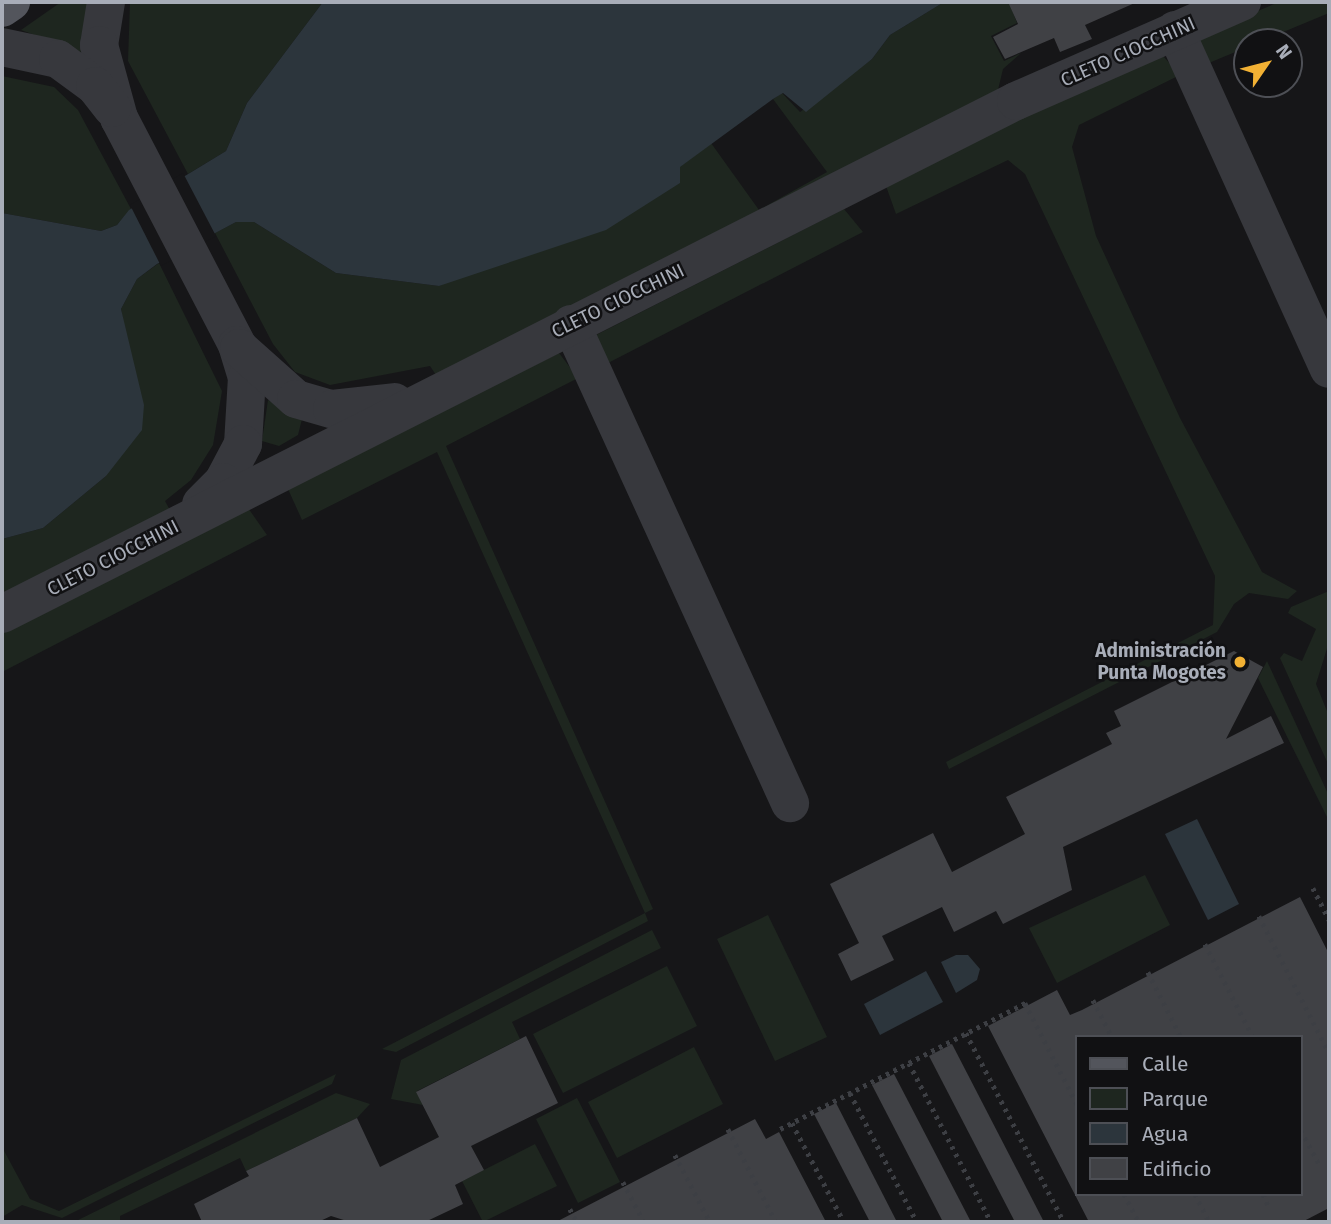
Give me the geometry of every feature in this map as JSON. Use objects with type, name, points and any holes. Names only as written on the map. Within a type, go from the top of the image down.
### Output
[{"type":"main road","points":[[2,8],[11,2]]},
{"type":"street","points":[[106,2],[99,45],[119,118],[237,345],[296,399],[312,418],[298,462],[257,446],[248,421],[237,345]]},
{"type":"street","name":"CLETO CIOCCHINI","points":[[2,614],[428,395],[1016,101],[1241,2]]},
{"type":"street","points":[[1175,30],[1329,369]]},
{"type":"street","points":[[2,47],[58,59],[78,71],[119,118]]},
{"type":"street","points":[[571,324],[790,803]]},
{"type":"street","points":[[296,399],[332,409],[428,395]]},
{"type":"street","points":[[169,529],[223,482],[248,421]]},
{"type":"path","points":[[1313,888],[1329,920]]},
{"type":"path","points":[[1259,916],[1329,1054]]},
{"type":"path","points":[[1205,944],[1252,1035]]},
{"type":"path","points":[[1148,972],[1180,1035]]},
{"type":"path","points":[[1093,1000],[1111,1035]]},
{"type":"path","points":[[780,1129],[1025,1003],[1076,1102]]},
{"type":"path","points":[[966,1033],[1064,1222]]},
{"type":"path","points":[[909,1063],[991,1222]]},
{"type":"path","points":[[850,1093],[918,1222]]},
{"type":"path","points":[[792,1123],[844,1222]]},
{"type":"path","points":[[728,1129],[776,1222]]},
{"type":"path","points":[[1303,1134],[1319,1164]]},
{"type":"path","points":[[675,1156],[710,1222]]},
{"type":"path","points":[[623,1182],[644,1222]]},
{"type":"path","points":[[1125,1196],[1139,1222]]},
{"type":"path","points":[[1196,1196],[1208,1220]]},
{"type":"path","points":[[1264,1196],[1268,1205]]},
{"type":"path","points":[[570,1209],[577,1222]]},
{"type":"green space","points":[[61,2],[89,2],[87,54],[21,30]]},
{"type":"green space","points":[[130,2],[323,2],[247,103],[226,151],[188,174],[128,61]]},
{"type":"green space","points":[[944,2],[1009,2],[1017,23],[991,36],[1004,61],[1021,53],[1003,69],[997,94],[436,375],[430,366],[330,385],[295,372],[273,344],[215,233],[236,222],[254,222],[336,273],[439,286],[679,167],[711,143],[759,210],[827,172],[773,99],[782,93],[800,112],[872,59],[890,35]]},
{"type":"green space","points":[[1279,2],[1329,2],[1329,13],[1293,28],[1233,28],[1233,53],[1204,65],[1197,44],[1203,34]]},
{"type":"green space","points":[[1163,56],[1180,75],[1079,125],[1072,147],[1096,236],[1180,418],[1262,572],[1297,591],[1288,599],[1249,593],[1234,604],[1217,632],[949,769],[946,762],[1213,625],[1215,576],[1025,174],[1008,160],[896,214],[886,186],[1022,115]]},
{"type":"green space","points":[[2,76],[54,87],[78,110],[131,209],[117,225],[101,231],[2,213]]},
{"type":"green space","points":[[844,209],[863,232],[608,363],[596,335]]},
{"type":"green space","points":[[159,263],[222,391],[213,445],[191,480],[165,501],[171,512],[2,599],[2,539],[43,528],[106,476],[125,331],[121,309],[137,279]]},
{"type":"green space","points":[[559,353],[578,378],[446,446],[653,909],[645,913],[437,452],[302,520],[288,489]]},
{"type":"green space","points":[[268,400],[302,419],[298,435],[279,446],[262,441]]},
{"type":"green space","points":[[248,508],[267,535],[2,672],[2,629]]},
{"type":"green space","points":[[1329,591],[1329,642],[1316,684],[1329,716],[1329,766],[1280,658],[1284,653],[1302,661],[1316,629],[1288,613],[1291,607]]},
{"type":"green space","points":[[1267,661],[1329,796],[1329,821],[1258,678]]},
{"type":"green space","points":[[1145,875],[1170,925],[1057,983],[1029,928]]},
{"type":"green space","points":[[645,913],[648,921],[396,1052],[382,1049]]},
{"type":"green space","points":[[768,915],[827,1037],[775,1061],[717,939]]},
{"type":"green space","points":[[652,930],[661,948],[512,1022],[520,1039],[417,1091],[423,1105],[391,1099],[401,1060]]},
{"type":"green space","points":[[667,966],[697,1026],[563,1093],[533,1034]]},
{"type":"green space","points":[[694,1047],[723,1104],[617,1158],[588,1102]]},
{"type":"green space","points":[[336,1074],[332,1084],[62,1218],[22,1205],[2,1217],[2,1147],[30,1199],[59,1211]]},
{"type":"green space","points":[[336,1093],[370,1104],[357,1118],[246,1171],[240,1158],[120,1216],[120,1222],[74,1222]]},
{"type":"green space","points":[[577,1098],[620,1182],[578,1203],[536,1119]]},
{"type":"green space","points":[[535,1144],[557,1186],[483,1222],[462,1181]]},
{"type":"water","points":[[323,2],[944,2],[890,35],[872,59],[806,112],[783,93],[773,99],[680,167],[680,183],[606,230],[439,286],[336,273],[254,222],[236,222],[157,264],[137,279],[121,309],[144,405],[142,430],[106,476],[43,528],[2,539],[2,213],[101,231],[117,225],[129,210],[226,151],[247,103]]},
{"type":"water","points":[[1197,819],[1239,904],[1208,920],[1165,834]]},
{"type":"water","points":[[956,955],[968,955],[980,969],[977,980],[956,993],[941,962]]},
{"type":"water","points":[[926,971],[943,1002],[880,1035],[864,1004]]},
{"type":"pier","points":[[183,173],[216,236],[161,266],[130,205]]},
{"type":"building","points":[[1008,2],[1137,2],[1085,25],[1092,39],[1060,52],[1054,38],[1005,59],[993,37],[1018,24]]},
{"type":"building","points":[[1234,651],[1263,667],[1226,739],[1271,716],[1284,743],[1063,847],[1072,890],[1003,924],[996,911],[954,932],[942,907],[882,936],[894,960],[851,981],[838,954],[859,943],[830,884],[933,833],[952,872],[1025,834],[1006,797],[1112,744],[1106,733],[1121,726],[1114,711]]},
{"type":"building","points":[[1300,897],[1329,954],[1329,1208],[1302,1222],[1089,1222],[988,1026],[1057,990],[1070,1015]]},
{"type":"building","points":[[526,1036],[558,1103],[471,1146],[484,1170],[455,1185],[463,1204],[425,1222],[350,1222],[331,1216],[318,1222],[202,1222],[194,1204],[249,1176],[246,1171],[357,1118],[380,1167],[439,1137],[416,1092]]},
{"type":"building","points":[[952,1044],[1044,1222],[1015,1222],[929,1056]]},
{"type":"building","points":[[894,1074],[971,1222],[943,1222],[872,1085]]},
{"type":"building","points":[[836,1103],[897,1222],[870,1222],[814,1114]]},
{"type":"building","points":[[755,1119],[766,1139],[779,1132],[826,1222],[556,1222]]},
{"type":"place","name":"Administración Punta Mogotes","points":[[1240,662]]}]
